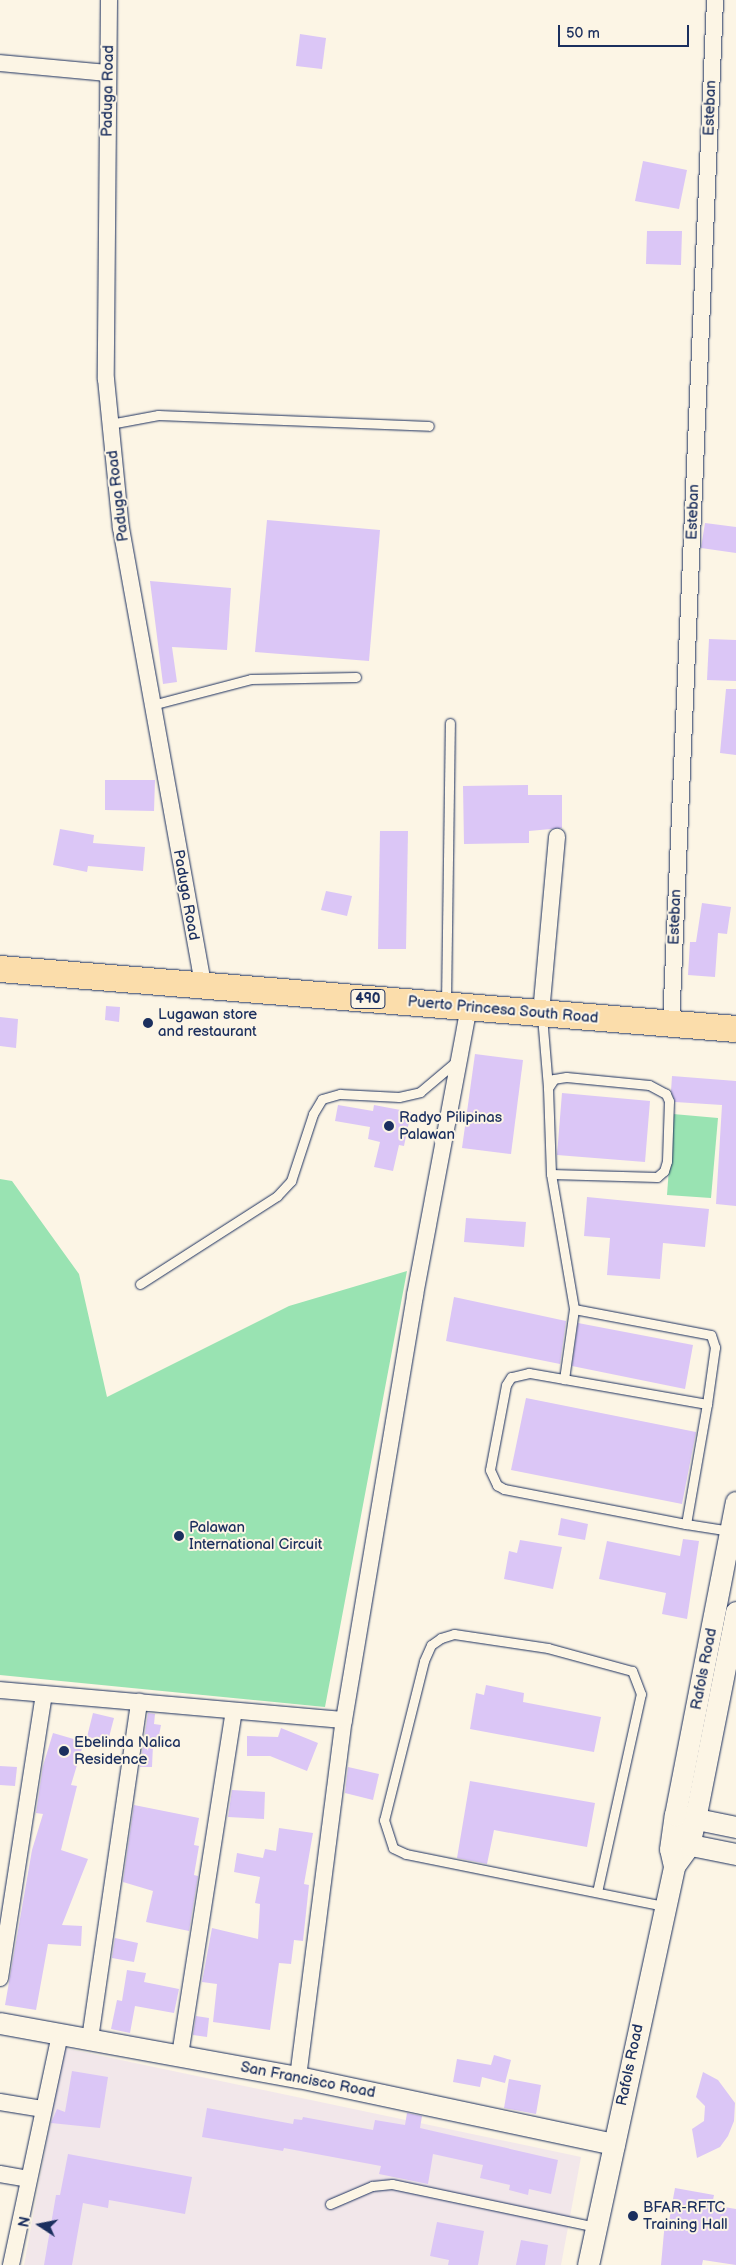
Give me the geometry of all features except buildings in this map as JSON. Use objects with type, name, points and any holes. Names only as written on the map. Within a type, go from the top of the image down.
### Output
[{"type":"main road","name":"Puerto Princesa South Road","points":[[0,968],[736,1029]]},
{"type":"street","name":"Paduga Road","points":[[109,0],[106,379],[110,424],[121,528],[203,985]]},
{"type":"street","name":"Esteban","points":[[671,1025],[715,0]]},
{"type":"street","points":[[0,63],[108,73]]},
{"type":"street","points":[[542,1013],[557,837]]},
{"type":"street","points":[[298,2077],[344,1720],[415,1294],[459,1059],[457,1006]]},
{"type":"street","name":"Rafols Road","points":[[588,2265],[664,1906],[680,1843],[736,1502]]},
{"type":"street","name":"Rafols Road","points":[[685,1817],[736,1612]]},
{"type":"street","points":[[0,1690],[234,1712],[344,1720]]},
{"type":"street","points":[[0,1978],[44,1695]]},
{"type":"street","points":[[90,2039],[139,1702]]},
{"type":"street","points":[[180,2055],[234,1712]]},
{"type":"street","points":[[685,1817],[736,1827]]},
{"type":"street","points":[[680,1843],[736,1854]]},
{"type":"street","name":"San Francisco Road","points":[[0,2023],[298,2077],[614,2144]]},
{"type":"street","points":[[8,2259],[28,2180],[60,2034]]},
{"type":"street","points":[[0,2102],[43,2109]]},
{"type":"street","points":[[0,2174],[28,2180]]},
{"type":"lane","points":[[110,424],[158,415],[429,426]]},
{"type":"lane","points":[[152,705],[251,679],[356,677]]},
{"type":"lane","points":[[450,723],[457,1006]]},
{"type":"lane","points":[[542,1013],[548,1088],[551,1174],[574,1309],[564,1379]]},
{"type":"lane","points":[[140,1284],[277,1196],[291,1181],[313,1114],[322,1099],[340,1094],[399,1097],[420,1092],[459,1059]]},
{"type":"lane","points":[[548,1088],[559,1077],[648,1085],[660,1089],[669,1101],[667,1161],[664,1171],[658,1177],[551,1174]]},
{"type":"lane","points":[[574,1309],[711,1335],[715,1347],[686,1524]]},
{"type":"lane","points":[[707,1404],[529,1372],[511,1377],[506,1385],[490,1470],[492,1480],[504,1490],[731,1531]]},
{"type":"lane","points":[[598,1892],[641,1694],[632,1671],[624,1667],[548,1648],[454,1634],[441,1638],[431,1645],[424,1661],[384,1820],[393,1848],[406,1854],[664,1906]]},
{"type":"lane","points":[[330,2204],[372,2186],[392,2184],[596,2227]]},
{"type":"shaded area","points":[[64,2048],[581,2157],[561,2265],[24,2265]]},
{"type":"green space","points":[[673,1114],[718,1118],[711,1198],[667,1195]]},
{"type":"green space","name":"Palawan International Circuit","points":[[0,1179],[12,1181],[79,1274],[107,1397],[289,1306],[407,1271],[325,1707],[0,1675]]},
{"type":"place","name":"Lugawan store and restaurant","points":[[148,1023]]},
{"type":"place","name":"Radyo Pilipinas Palawan","points":[[389,1126]]},
{"type":"place","name":"Palawan International Circuit","points":[[179,1536]]},
{"type":"place","name":"Ebelinda Nalica Residence","points":[[64,1751]]},
{"type":"place","name":"BFAR-RFTC Training Hall","points":[[633,2216]]}]
